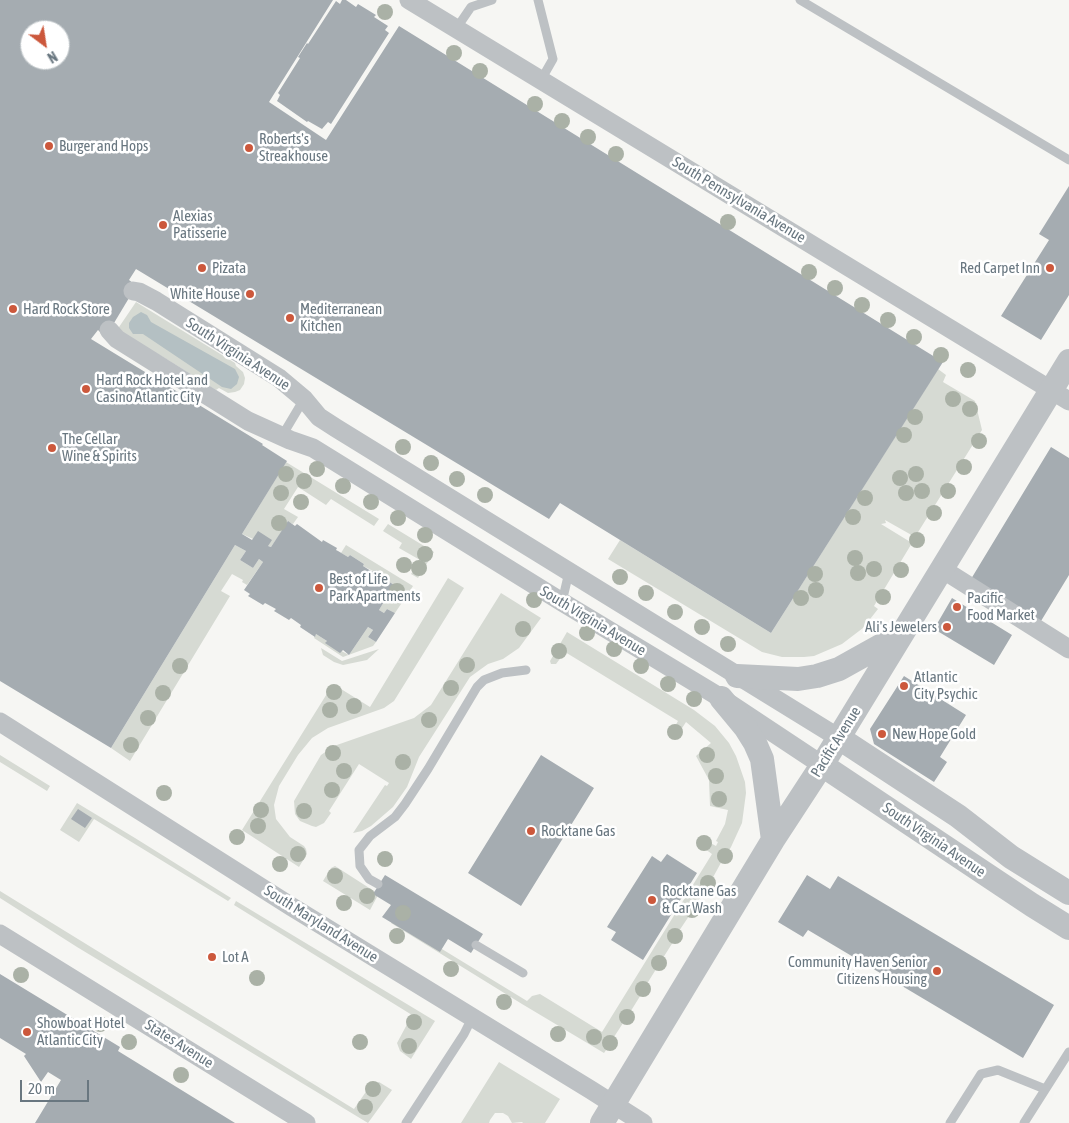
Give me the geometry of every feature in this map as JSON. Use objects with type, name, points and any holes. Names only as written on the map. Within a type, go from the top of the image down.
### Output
[{"type":"street","name":"South Pennsylvania Avenue","points":[[410,0],[756,209],[1060,396]]},
{"type":"street","name":"South Virginia Avenue","points":[[133,291],[156,301],[271,373],[304,399],[319,416],[336,428],[839,738],[958,816],[1011,857],[1069,893]]},
{"type":"street","name":"South Virginia Avenue","points":[[109,330],[117,339],[240,416],[313,448],[721,698],[1023,900],[1069,928]]},
{"type":"street","name":"Pacific Avenue","points":[[607,1114],[942,569],[1060,396],[1069,361]]},
{"type":"street","points":[[942,569],[1069,648]]},
{"type":"street","points":[[737,676],[798,679],[817,676],[839,669],[903,633]]},
{"type":"street","points":[[721,698],[745,727],[755,742],[762,759],[774,840]]},
{"type":"street","name":"South Maryland Avenue","points":[[0,722],[300,912],[591,1090],[607,1114],[643,1123]]},
{"type":"street","name":"States Avenue","points":[[0,934],[306,1123]]},
{"type":"lane","points":[[456,28],[471,7],[492,0]]},
{"type":"lane","points":[[538,0],[553,59],[541,80]]},
{"type":"lane","points":[[800,0],[1069,160]]},
{"type":"lane","points":[[282,436],[304,399]]},
{"type":"lane","points":[[562,602],[569,572]]},
{"type":"lane","points":[[378,884],[369,879],[360,866],[359,850],[370,836],[395,817],[405,804],[477,687],[484,680],[502,673],[526,670]]},
{"type":"lane","points":[[476,944],[523,973]]},
{"type":"lane","points":[[406,1123],[464,1034],[479,1022]]},
{"type":"lane","points":[[1024,1123],[1069,1052]]},
{"type":"lane","points":[[950,1123],[981,1074],[998,1070],[1046,1089]]},
{"type":"shaded area","points":[[136,302],[235,363],[243,372],[245,378],[240,390],[228,393],[219,388],[216,390],[117,330]]},
{"type":"shaded area","points":[[141,312],[147,315],[151,322],[235,369],[239,377],[237,384],[231,389],[222,387],[143,334],[133,334],[129,328],[129,323],[133,317]]},
{"type":"shaded area","points":[[938,369],[946,375],[943,382],[975,401],[982,430],[915,537],[885,520],[886,523],[881,524],[912,543],[874,606],[878,609],[863,628],[842,644],[814,656],[804,657],[782,657],[762,652],[608,559],[620,540],[771,633]]},
{"type":"shaded area","points":[[286,462],[379,519],[374,526],[331,499],[326,505],[298,487],[284,509],[298,517],[293,524],[288,522],[271,547],[242,534]]},
{"type":"shaded area","points":[[388,524],[434,552],[418,578],[411,574],[420,560],[399,548],[402,543],[383,531]]},
{"type":"shaded area","points":[[235,545],[246,551],[240,560],[253,568],[259,559],[263,562],[247,585],[242,582],[243,580],[232,574],[221,591],[230,596],[130,761],[111,748]]},
{"type":"shaded area","points":[[346,545],[413,586],[395,613],[387,609],[384,613],[379,610],[394,585],[388,581],[389,579],[363,566],[364,564],[350,555],[348,557],[341,553]]},
{"type":"shaded area","points":[[448,578],[464,588],[394,701],[384,708],[328,728],[312,738],[298,755],[279,786],[274,805],[276,819],[290,837],[306,849],[307,854],[299,867],[242,830],[333,684],[370,707]]},
{"type":"shaded area","points":[[501,593],[541,618],[519,648],[503,659],[488,664],[470,677],[419,757],[407,787],[393,807],[371,826],[353,833],[385,785],[387,786],[389,783],[359,764],[329,811],[331,813],[324,823],[316,827],[300,821],[295,814],[294,801],[321,755],[334,746],[414,718],[431,705]]},
{"type":"shaded area","points":[[368,627],[373,630],[368,637],[376,642],[373,646],[349,655]]},
{"type":"shaded area","points":[[567,632],[694,710],[715,726],[729,743],[736,756],[745,782],[746,793],[742,823],[731,847],[727,854],[724,853],[721,857],[723,859],[711,881],[707,879],[704,884],[707,887],[694,907],[691,906],[688,911],[691,913],[677,934],[674,933],[672,937],[675,939],[661,961],[659,959],[655,964],[658,966],[645,987],[642,986],[639,991],[642,993],[629,1014],[626,1013],[623,1017],[625,1020],[612,1040],[609,1039],[606,1044],[609,1046],[604,1053],[391,923],[400,910],[401,924],[527,1001],[532,996],[540,994],[602,1032],[712,854],[698,844],[699,840],[703,839],[716,846],[718,842],[716,841],[725,824],[728,810],[710,806],[709,780],[696,756],[711,743],[686,722],[677,736],[673,736],[671,733],[678,721],[565,652],[556,664],[551,664],[550,661]]},
{"type":"shaded area","points":[[316,634],[327,641],[326,643],[349,655],[343,657],[314,638]]},
{"type":"shaded area","points":[[321,648],[342,661],[379,649],[367,660],[343,665],[323,655]]},
{"type":"shaded area","points":[[0,755],[50,786],[47,791],[0,762]]},
{"type":"shaded area","points":[[77,803],[231,898],[228,901],[94,819],[79,842],[60,830]]},
{"type":"shaded area","points":[[335,866],[377,893],[377,897],[370,910],[323,881],[331,868]]},
{"type":"shaded area","points":[[0,891],[354,1109],[372,1083],[379,1082],[392,1090],[368,1123],[77,947],[0,898]]},
{"type":"shaded area","points":[[236,901],[435,1021],[411,1059],[400,1051],[397,1043],[412,1015],[234,905]]},
{"type":"shaded area","points":[[499,1062],[560,1099],[545,1123],[512,1123],[508,1116],[503,1113],[495,1113],[489,1123],[461,1123]]},
{"type":"building","points":[[0,0],[333,0],[269,102],[326,140],[399,26],[943,362],[771,633],[560,503],[549,519],[136,269],[129,280],[133,283],[129,298],[108,333],[101,333],[98,330],[91,339],[263,444],[287,461],[242,534],[252,540],[258,531],[272,540],[268,546],[271,547],[288,521],[295,526],[297,524],[322,542],[323,540],[337,548],[336,550],[348,557],[350,555],[371,571],[374,572],[375,570],[390,579],[388,581],[394,585],[379,610],[384,613],[387,609],[395,613],[376,642],[368,637],[373,630],[368,627],[349,655],[343,650],[340,653],[325,643],[327,641],[316,634],[315,637],[291,618],[289,620],[274,611],[276,609],[265,603],[263,605],[248,596],[250,594],[244,590],[263,562],[259,559],[253,568],[240,560],[246,551],[235,545],[111,748],[0,681]]},
{"type":"building","points":[[342,0],[346,0],[356,7],[358,4],[376,15],[374,17],[388,26],[385,30],[389,33],[331,124],[328,122],[322,129],[307,122],[277,101],[280,95],[278,93],[307,43],[336,1],[340,4]]},
{"type":"building","name":"Red Carpet Inn","points":[[1069,186],[1069,295],[1041,340],[1001,316],[1049,240],[1039,234]]},
{"type":"building","points":[[1051,447],[1069,458],[1069,575],[1041,621],[971,579]]},
{"type":"building","points":[[952,598],[1012,635],[994,665],[934,629]]},
{"type":"building","points":[[904,676],[966,715],[940,757],[947,762],[934,782],[874,744],[870,729]]},
{"type":"building","name":"Rocktane Gas","points":[[541,755],[594,788],[521,906],[468,873]]},
{"type":"building","points":[[78,809],[92,818],[85,828],[71,819]]},
{"type":"building","name":"Rocktane Gas & Car Wash","points":[[667,854],[697,873],[643,960],[611,940],[616,932],[607,927],[652,856],[661,862]]},
{"type":"building","points":[[385,875],[483,934],[471,953],[448,939],[440,952],[382,917],[391,905],[373,894]]},
{"type":"building","name":"Community Haven Senior Citizens Housing","points":[[807,875],[830,889],[838,876],[1054,1005],[1023,1058],[808,930],[803,937],[778,922]]},
{"type":"building","points":[[0,974],[120,1047],[118,1051],[235,1123],[35,1123],[61,1080],[48,1072],[41,1082],[24,1056],[26,1054],[0,1038]]},
{"type":"place","name":"Burger and Hops","points":[[49,146]]},
{"type":"place","name":"Roberts's Streakhouse","points":[[249,148]]},
{"type":"place","name":"Alexias Patisserie","points":[[163,225]]},
{"type":"place","name":"Pizata","points":[[202,268]]},
{"type":"place","name":"Red Carpet Inn","points":[[1050,268]]},
{"type":"place","name":"White House","points":[[250,294]]},
{"type":"place","name":"Hard Rock Store","points":[[13,309]]},
{"type":"place","name":"Mediterranean Kitchen","points":[[290,318]]},
{"type":"place","name":"Hard Rock Hotel and Casino Atlantic City","points":[[86,389]]},
{"type":"place","name":"The Cellar Wine & Spirits","points":[[52,448]]},
{"type":"place","name":"Best of Life Park Apartments","points":[[319,588]]},
{"type":"place","name":"Pacific Food Market","points":[[957,607]]},
{"type":"place","name":"Ali's Jewelers","points":[[947,627]]},
{"type":"place","name":"Atlantic City Psychic","points":[[904,686]]},
{"type":"place","name":"New Hope Gold","points":[[882,734]]},
{"type":"place","name":"Rocktane Gas","points":[[531,831]]},
{"type":"place","name":"Rocktane Gas & Car Wash","points":[[652,900]]},
{"type":"place","name":"Lot A","points":[[212,957]]},
{"type":"place","name":"Community Haven Senior Citizens Housing","points":[[937,971]]},
{"type":"place","name":"Showboat Hotel Atlantic City","points":[[27,1032]]}]
